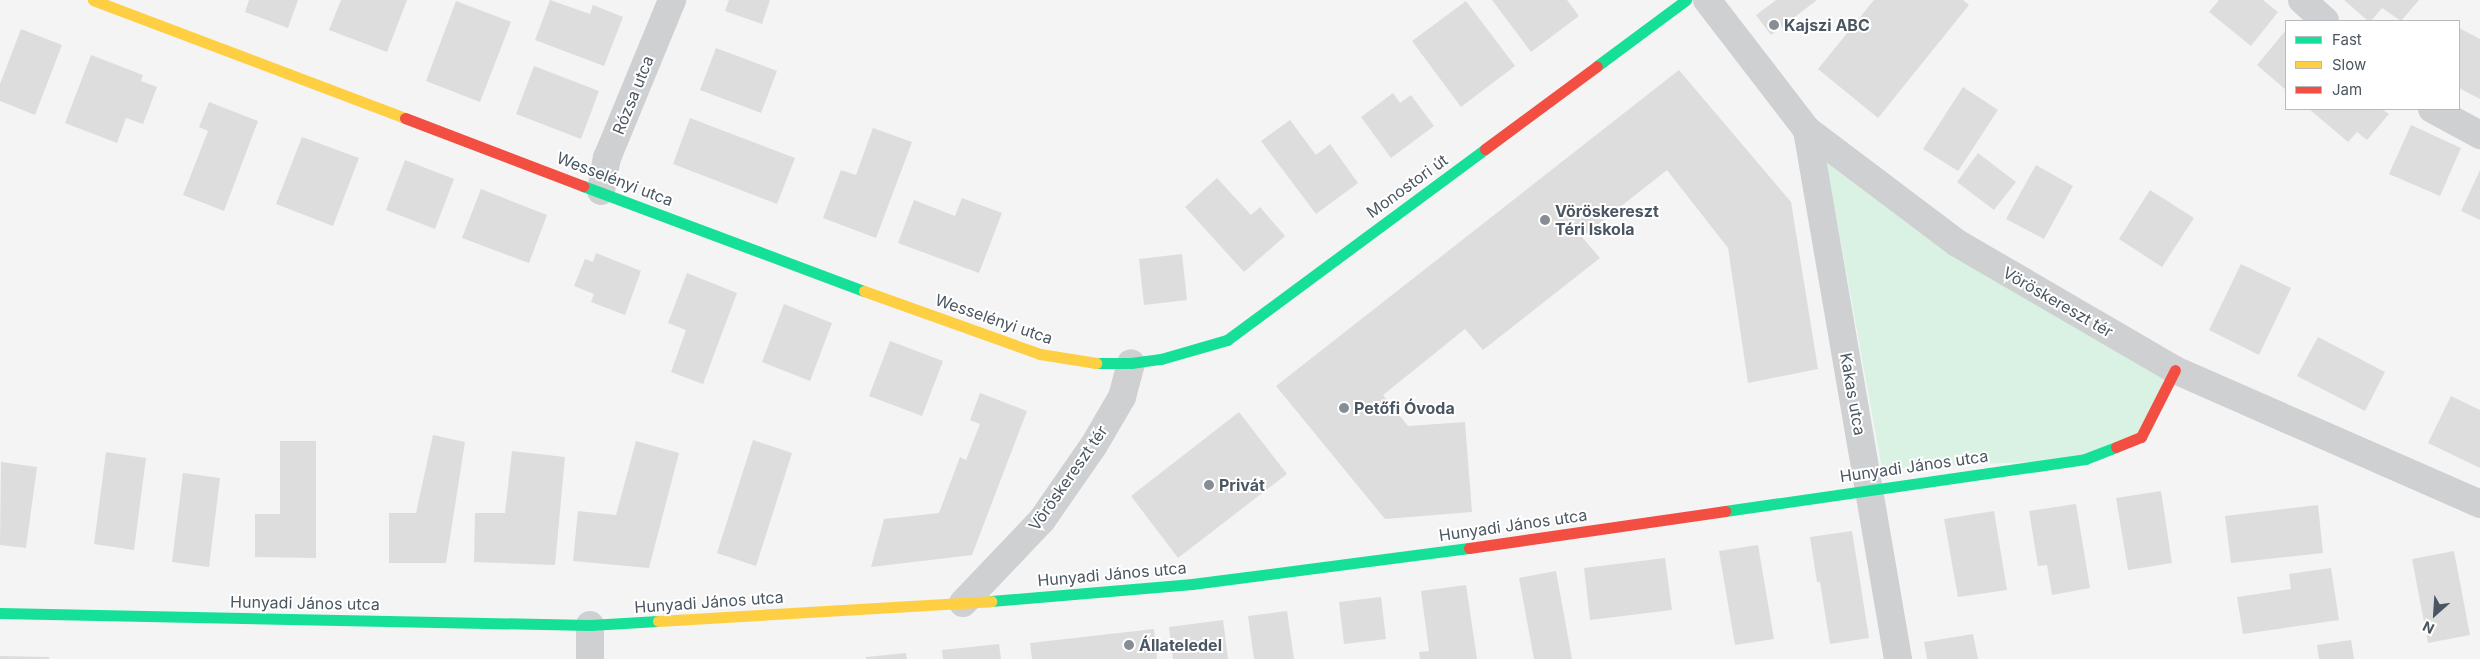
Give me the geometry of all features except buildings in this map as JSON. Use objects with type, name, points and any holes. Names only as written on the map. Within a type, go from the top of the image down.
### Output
[{"type":"street","name":"Wesselényi utca","points":[[93,0],[797,266],[1040,354],[1092,363],[1131,363]]},
{"type":"street","name":"Rózsa utca","points":[[601,191],[607,158],[672,0]]},
{"type":"street","name":"Monostori út","points":[[1131,363],[1161,359],[1226,340],[1686,0]]},
{"type":"street","name":"Vöröskereszt tér","points":[[1707,0],[1807,130],[1957,243],[2174,370],[2480,504]]},
{"type":"street","points":[[2302,0],[2324,20]]},
{"type":"street","points":[[2434,110],[2480,135]]},
{"type":"street","name":"Kakas utca","points":[[1807,130],[1898,659]]},
{"type":"street","name":"Vöröskereszt tér","points":[[963,604],[1042,520],[1094,445],[1122,397],[1131,363]]},
{"type":"street","name":"Hunyadi János utca","points":[[0,613],[590,625],[963,604],[1192,584],[1429,554],[2085,459],[2141,437],[2174,370]]},
{"type":"street","points":[[590,625],[590,659]]},
{"type":"green space","points":[[1826,160],[2175,370],[2141,437],[2085,459],[1882,469]]},
{"type":"traffic: fast","points":[[1597,66],[1686,0]]},
{"type":"traffic: fast","points":[[1096,363],[1131,363],[1161,359],[1227,340],[1485,149]]},
{"type":"traffic: fast","points":[[583,186],[864,291]]},
{"type":"traffic: fast","points":[[1725,511],[2085,459],[2116,447]]},
{"type":"traffic: fast","points":[[991,601],[1192,584],[1469,548]]},
{"type":"traffic: fast","points":[[0,613],[590,625],[658,621]]},
{"type":"traffic: slow","points":[[93,0],[405,118]]},
{"type":"traffic: slow","points":[[864,291],[1040,354],[1096,363]]},
{"type":"traffic: slow","points":[[658,621],[991,601]]},
{"type":"traffic: jam","points":[[1485,149],[1597,66]]},
{"type":"traffic: jam","points":[[405,118],[583,186]]},
{"type":"traffic: jam","points":[[2116,447],[2141,437],[2175,370]]},
{"type":"traffic: jam","points":[[1469,548],[1725,511]]},
{"type":"place","name":"Kajszi ABC","points":[[1774,25]]},
{"type":"place","name":"Vöröskereszt Téri Iskola","points":[[1545,220]]},
{"type":"place","name":"Petőfi Óvoda","points":[[1344,408]]},
{"type":"place","name":"Privát","points":[[1209,485]]},
{"type":"place","name":"Állateledel","points":[[1129,645]]}]
